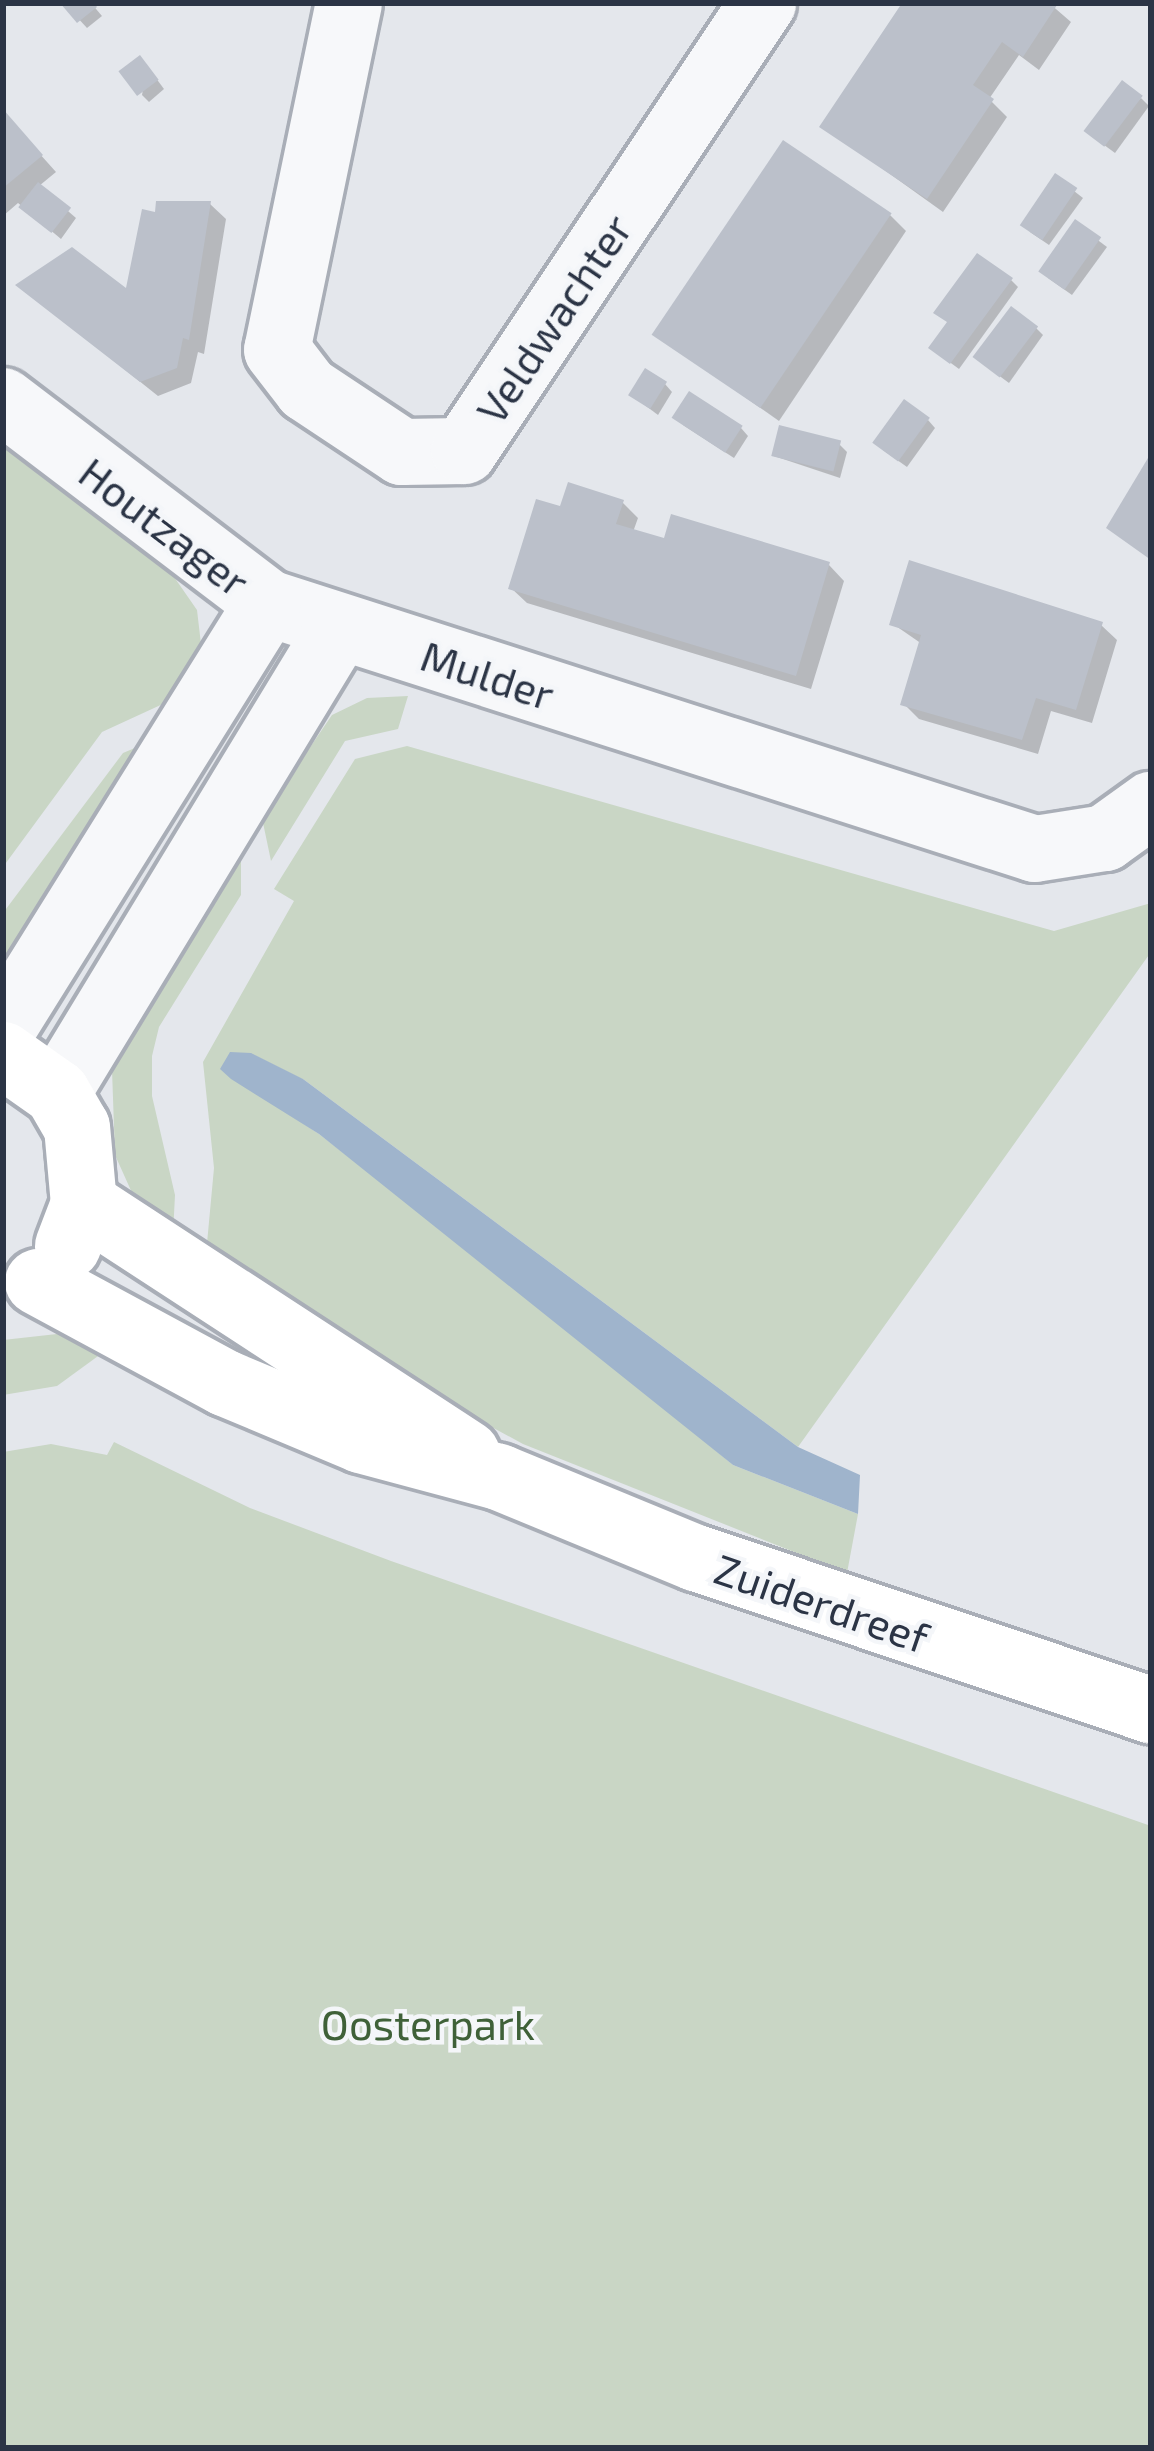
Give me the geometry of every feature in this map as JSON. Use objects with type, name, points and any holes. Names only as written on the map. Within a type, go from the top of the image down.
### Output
[{"type":"street","name":"Veldwachter","points":[[349,3],[278,350],[307,389],[402,452],[464,451],[763,3]]},
{"type":"street","name":"Houtzager","points":[[3,401],[268,603],[340,627]]},
{"type":"street","points":[[3,1028],[268,603]]},
{"type":"street","points":[[57,1093],[340,627]]},
{"type":"street","name":"Mulder","points":[[340,627],[1035,849],[1105,838],[1151,806]]},
{"type":"street","points":[[3,1055],[57,1093],[86,1164],[85,1204],[76,1233],[21,1292]]},
{"type":"street","name":"Zuiderdreef","points":[[85,1204],[378,1390],[499,1477]]},
{"type":"street","name":"Zuiderdreef","points":[[21,1292],[361,1440],[499,1477],[696,1558],[1151,1710]]},
{"type":"green space","points":[[3,442],[172,574],[197,610],[201,644],[178,697],[102,732],[3,867]]},
{"type":"green space","points":[[408,696],[398,729],[345,741],[271,861],[262,818],[332,715],[367,698]]},
{"type":"green space","points":[[142,745],[3,976],[3,913],[123,753]]},
{"type":"green space","points":[[407,746],[1054,931],[1151,903],[1151,952],[798,1447],[303,1079],[221,1069],[319,1134],[548,1311],[733,1465],[858,1514],[847,1573],[523,1444],[378,1365],[206,1254],[214,1168],[203,1062],[294,901],[274,889],[355,759]]},
{"type":"green space","points":[[241,854],[241,895],[159,1027],[152,1056],[152,1096],[175,1195],[173,1234],[133,1195],[115,1155],[112,1070]]},
{"type":"green space","points":[[57,1334],[105,1351],[57,1386],[3,1395],[3,1340]]},
{"type":"green space","name":"Oosterpark","points":[[114,1442],[250,1508],[391,1561],[1151,1826],[1151,2448],[3,2448],[3,1452],[51,1444],[107,1455]]},
{"type":"water","points":[[230,1052],[251,1053],[303,1079],[798,1447],[860,1475],[858,1514],[733,1465],[319,1134],[231,1079],[220,1069]]},
{"type":"building","points":[[60,3],[94,3],[97,7],[77,23]]},
{"type":"building","points":[[902,3],[1057,5],[1023,57],[1002,42],[973,85],[994,99],[927,199],[819,127]]},
{"type":"building","points":[[140,55],[159,80],[137,96],[118,71]]},
{"type":"building","points":[[1122,80],[1143,96],[1104,147],[1083,131]]},
{"type":"building","points":[[3,109],[43,155],[3,188]]},
{"type":"building","points":[[783,140],[892,213],[760,408],[652,335]]},
{"type":"building","points":[[1055,173],[1077,188],[1042,240],[1020,225]]},
{"type":"building","points":[[38,182],[71,208],[51,233],[18,207]]},
{"type":"building","points":[[156,201],[211,201],[189,340],[183,338],[177,368],[140,382],[15,285],[72,247],[126,288],[142,209],[155,212]]},
{"type":"building","points":[[1075,219],[1101,237],[1065,290],[1038,271]]},
{"type":"building","points":[[977,253],[1013,278],[950,364],[928,348],[947,322],[933,313]]},
{"type":"building","points":[[1011,306],[1038,326],[1000,378],[972,357]]},
{"type":"building","points":[[645,368],[667,382],[650,409],[628,395]]},
{"type":"building","points":[[689,391],[743,426],[725,453],[672,418]]},
{"type":"building","points":[[904,399],[930,418],[898,461],[872,443]]},
{"type":"building","points":[[779,425],[841,440],[833,472],[771,456]]},
{"type":"building","points":[[1151,453],[1151,560],[1106,528]]},
{"type":"building","points":[[568,482],[624,500],[616,524],[664,538],[671,514],[830,562],[796,676],[508,589],[536,499],[560,506]]},
{"type":"building","points":[[909,560],[1103,622],[1076,710],[1036,698],[1022,740],[900,705],[921,635],[889,625]]}]
